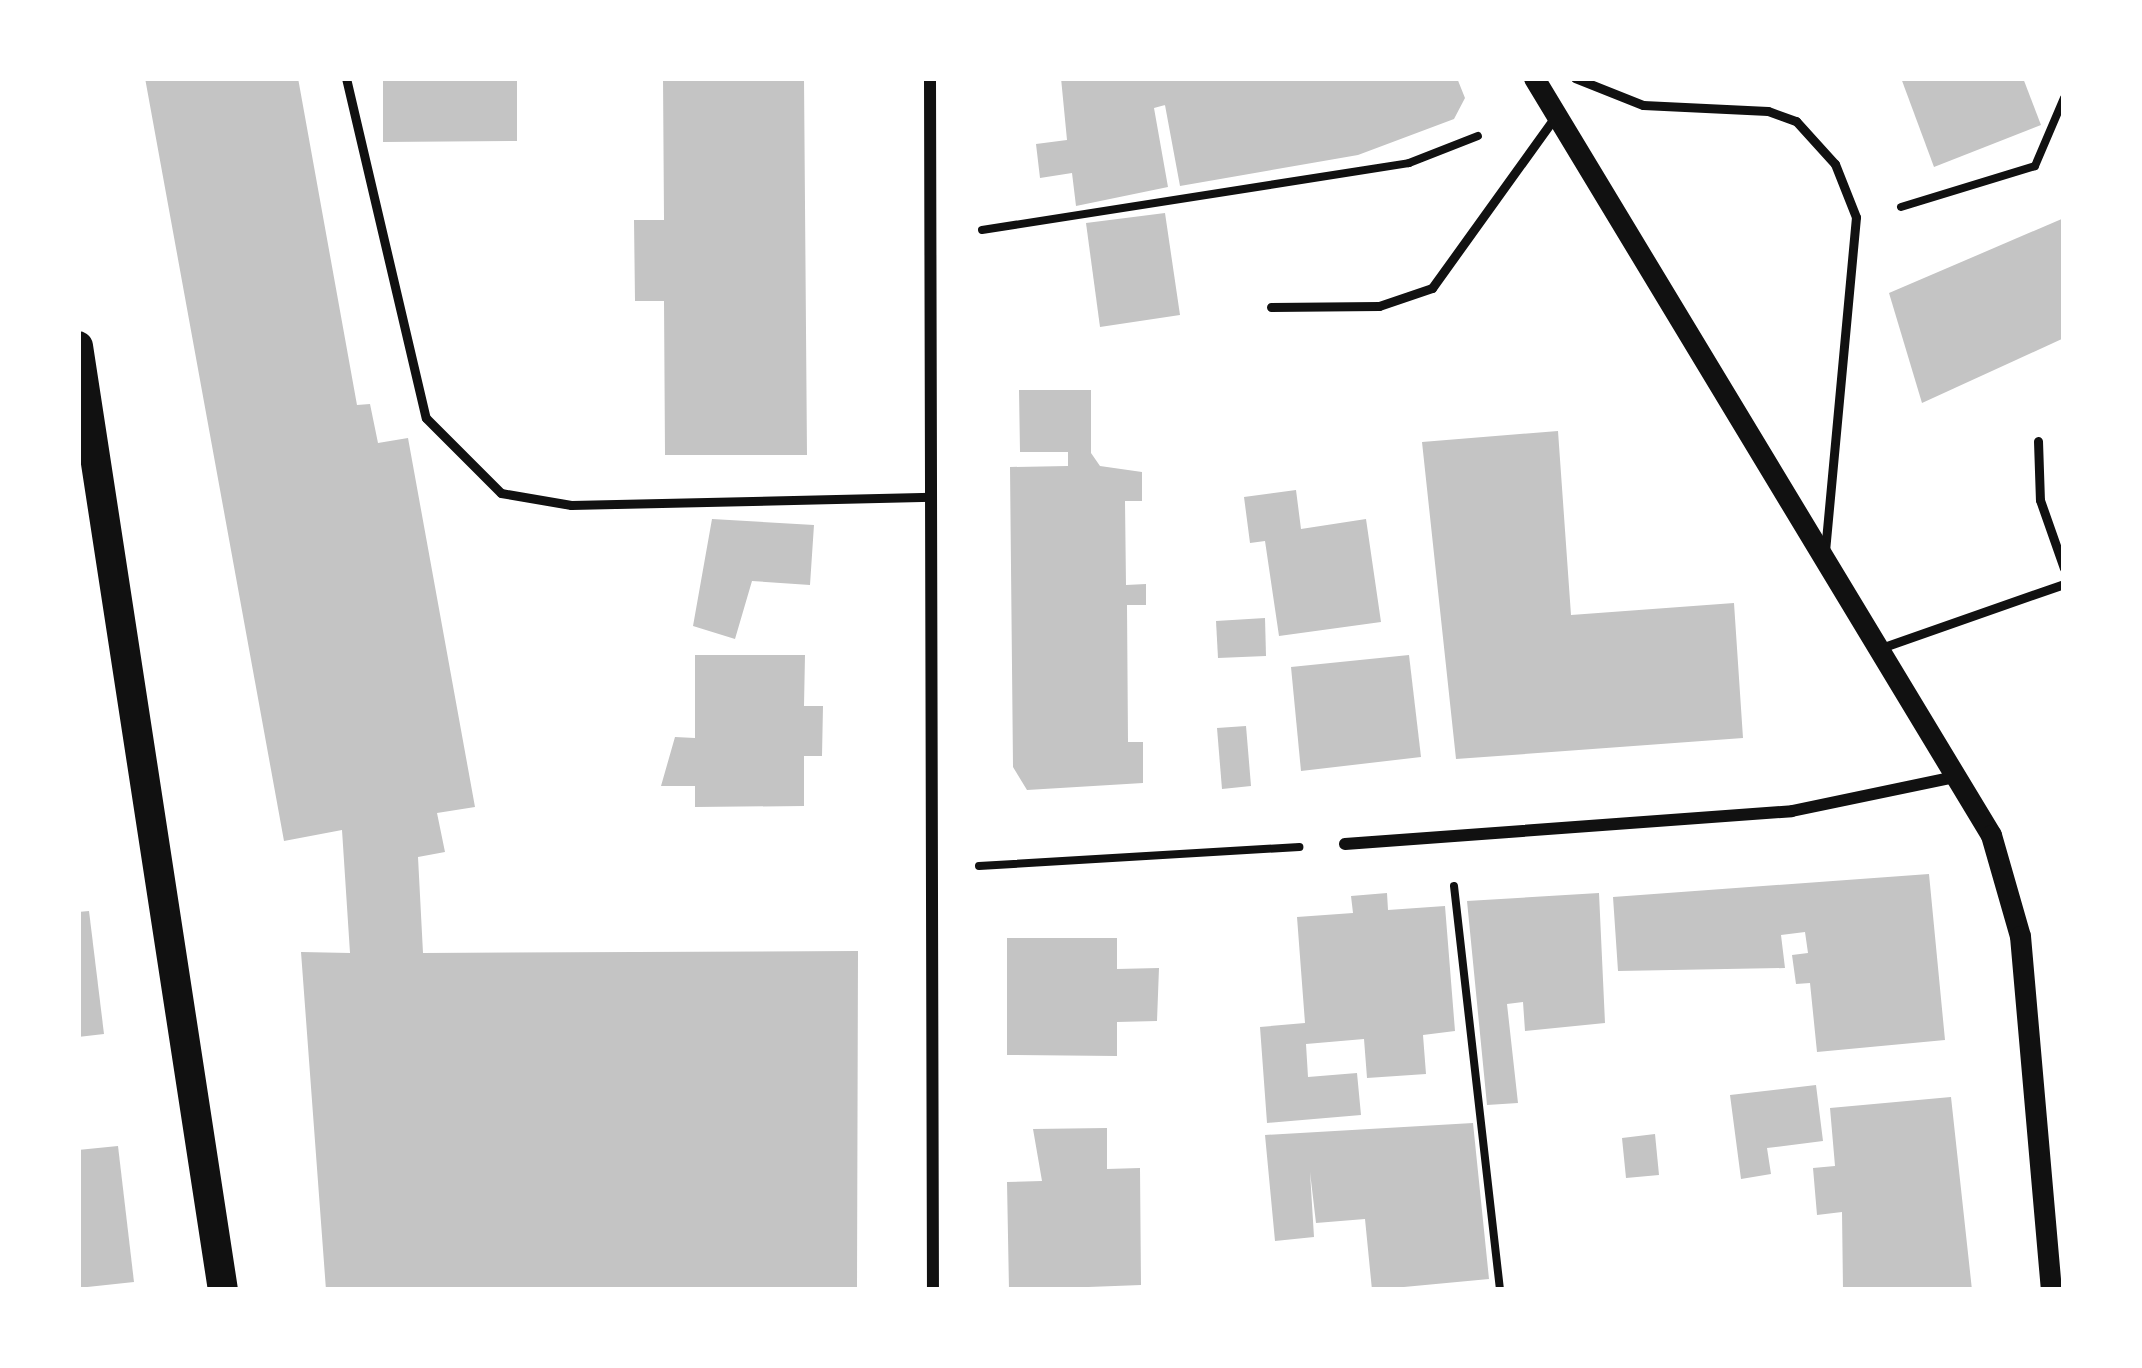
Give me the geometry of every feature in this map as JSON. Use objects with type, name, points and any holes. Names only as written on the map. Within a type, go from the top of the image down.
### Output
[{"type":"main road","points":[[78,346],[223,1290]]},
{"type":"street","points":[[930,78],[934,1290]]},
{"type":"street","points":[[1534,78],[1991,835],[2020,936],[2051,1290]]},
{"type":"street","points":[[1345,844],[1792,811],[1955,777]]},
{"type":"lane","points":[[346,78],[426,418],[448,452],[501,493],[571,505],[934,496]]},
{"type":"lane","points":[[1575,78],[1643,105],[1796,121],[1835,164],[1856,217],[1824,562]]},
{"type":"lane","points":[[1271,307],[1379,306],[1432,288],[1554,118]]},
{"type":"lane","points":[[2038,441],[2039,500],[2064,568]]},
{"type":"lane","points":[[1876,650],[2064,584]]},
{"type":"path","points":[[1856,217],[1990,188],[2035,166],[2064,98]]},
{"type":"path","points":[[1027,222],[1409,163],[1495,130]]},
{"type":"path","points":[[1448,836],[1500,1290]]},
{"type":"path","points":[[935,867],[1262,850]]},
{"type":"building","points":[[145,78],[298,78],[357,405],[370,404],[378,443],[408,438],[475,807],[437,813],[445,852],[418,857],[423,953],[858,951],[857,1290],[326,1290],[301,952],[350,953],[342,830],[284,841]]},
{"type":"building","points":[[383,78],[517,78],[517,141],[383,142]]},
{"type":"building","points":[[663,78],[804,78],[807,455],[665,455],[664,301],[635,301],[634,220],[664,220]]},
{"type":"building","points":[[1061,78],[1457,78],[1465,98],[1454,119],[1358,155],[1180,186],[1165,105],[1154,108],[1168,187],[1076,206],[1072,173],[1040,178],[1036,144],[1067,140]]},
{"type":"building","points":[[1901,78],[2023,78],[2041,125],[1934,167]]},
{"type":"building","points":[[1165,213],[1180,315],[1100,327],[1086,223]]},
{"type":"building","points":[[2064,218],[2064,338],[1922,403],[1889,293]]},
{"type":"building","points":[[1019,390],[1091,390],[1091,453],[1100,466],[1142,472],[1142,501],[1125,501],[1126,585],[1146,584],[1146,605],[1127,605],[1128,742],[1143,742],[1143,783],[1027,790],[1013,767],[1010,467],[1068,466],[1068,452],[1020,452]]},
{"type":"building","points":[[1558,431],[1571,615],[1734,603],[1743,738],[1456,759],[1422,442]]},
{"type":"building","points":[[1296,490],[1301,529],[1366,519],[1381,622],[1279,636],[1265,541],[1250,543],[1244,497]]},
{"type":"building","points":[[712,519],[814,525],[810,585],[752,581],[735,639],[693,626]]},
{"type":"building","points":[[1265,618],[1266,656],[1218,658],[1216,621]]},
{"type":"building","points":[[695,655],[805,655],[804,706],[823,706],[822,756],[804,756],[804,806],[695,807],[695,786],[661,786],[675,737],[695,738]]},
{"type":"building","points":[[1409,655],[1421,757],[1301,771],[1291,667]]},
{"type":"building","points":[[1246,726],[1251,786],[1222,789],[1217,728]]},
{"type":"building","points":[[1929,874],[1945,1040],[1817,1052],[1810,983],[1796,984],[1792,955],[1808,953],[1805,932],[1781,935],[1785,968],[1618,971],[1613,897]]},
{"type":"building","points":[[1387,893],[1388,910],[1445,906],[1455,1031],[1423,1035],[1426,1074],[1367,1078],[1364,1039],[1306,1044],[1308,1077],[1357,1073],[1361,1115],[1267,1123],[1260,1027],[1305,1023],[1297,917],[1353,913],[1351,896]]},
{"type":"building","points":[[1599,893],[1605,1023],[1525,1031],[1523,1002],[1507,1004],[1518,1103],[1487,1105],[1467,901]]},
{"type":"building","points":[[89,911],[104,1034],[78,1037],[78,912]]},
{"type":"building","points":[[1007,938],[1117,938],[1117,969],[1159,968],[1157,1021],[1117,1022],[1117,1056],[1007,1055]]},
{"type":"building","points":[[1816,1085],[1823,1141],[1767,1148],[1771,1174],[1741,1179],[1730,1095]]},
{"type":"building","points":[[1951,1097],[1972,1290],[1843,1290],[1842,1212],[1817,1215],[1813,1168],[1835,1166],[1830,1108]]},
{"type":"building","points":[[1473,1123],[1489,1279],[1372,1290],[1365,1219],[1316,1223],[1310,1172],[1314,1237],[1275,1241],[1265,1135]]},
{"type":"building","points":[[1107,1128],[1107,1169],[1140,1168],[1141,1285],[1009,1290],[1007,1182],[1042,1181],[1033,1129]]},
{"type":"building","points":[[1655,1134],[1659,1175],[1626,1178],[1622,1138]]},
{"type":"building","points":[[118,1146],[134,1282],[78,1288],[78,1150]]}]
